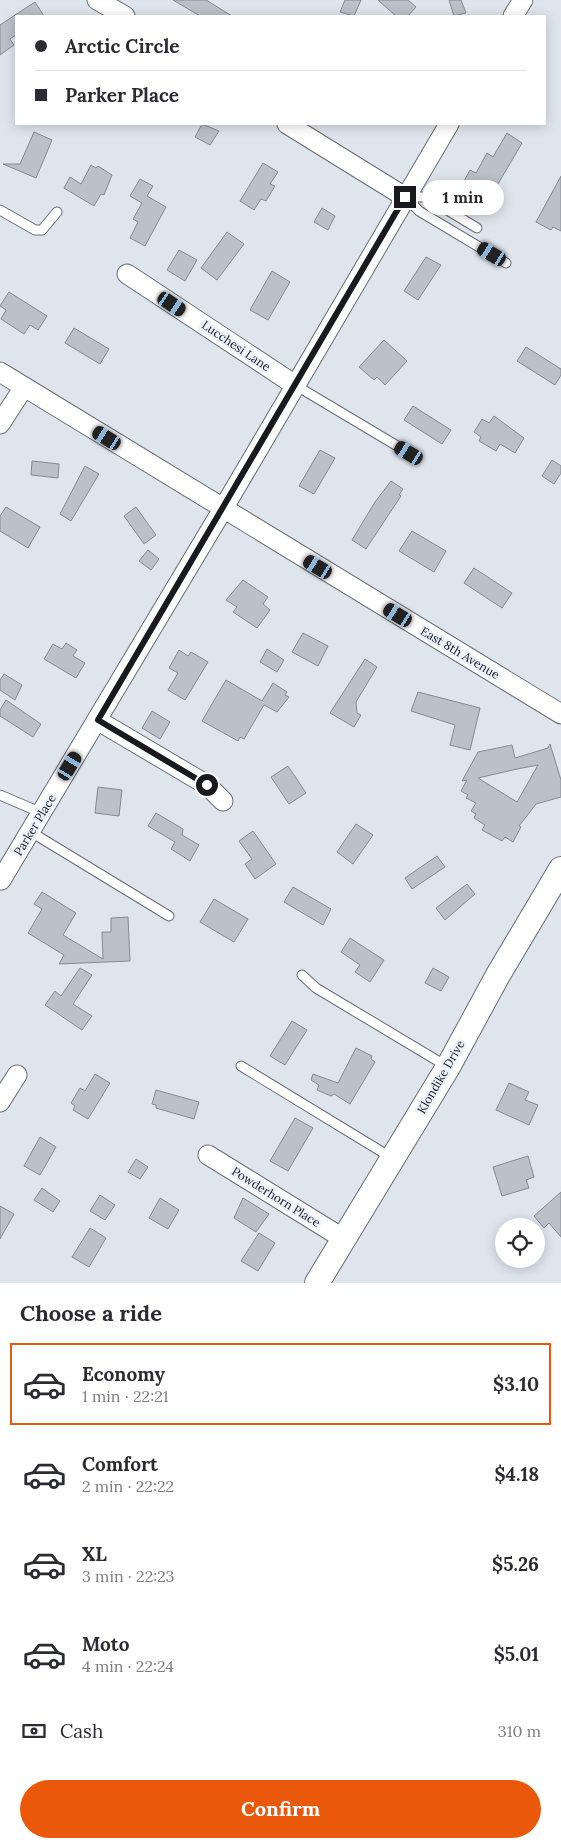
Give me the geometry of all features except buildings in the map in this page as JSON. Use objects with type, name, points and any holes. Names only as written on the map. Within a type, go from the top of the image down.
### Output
[{"type":"street","points":[[97,0],[123,15]]},
{"type":"street","points":[[514,15],[523,0]]},
{"type":"street","points":[[289,125],[405,197]]},
{"type":"street","name":"Parker Place","points":[[1,880],[98,720],[448,125]]},
{"type":"street","name":"Lucchesi Lane","points":[[127,274],[295,385]]},
{"type":"street","name":"East 8th Avenue","points":[[0,372],[561,714]]},
{"type":"street","points":[[0,424],[24,386]]},
{"type":"street","points":[[98,720],[207,785],[223,801]]},
{"type":"street","name":"Klondike Drive","points":[[317,1283],[448,1067],[498,975],[561,869]]},
{"type":"street","points":[[0,1102],[17,1076]]},
{"type":"street","name":"Powderhorn Place","points":[[208,1156],[344,1239]]},
{"type":"lane","points":[[405,197],[426,197],[477,228]]},
{"type":"lane","points":[[405,197],[419,211],[506,263]]},
{"type":"lane","points":[[0,210],[35,230],[42,230],[57,212]]},
{"type":"lane","points":[[295,385],[409,453]]},
{"type":"lane","points":[[0,795],[42,813]]},
{"type":"lane","points":[[31,832],[169,916]]},
{"type":"lane","points":[[302,975],[316,988],[448,1067]]},
{"type":"lane","points":[[241,1066],[392,1159]]},
{"type":"route","points":[[207,785],[98,720],[405,197]]}]
